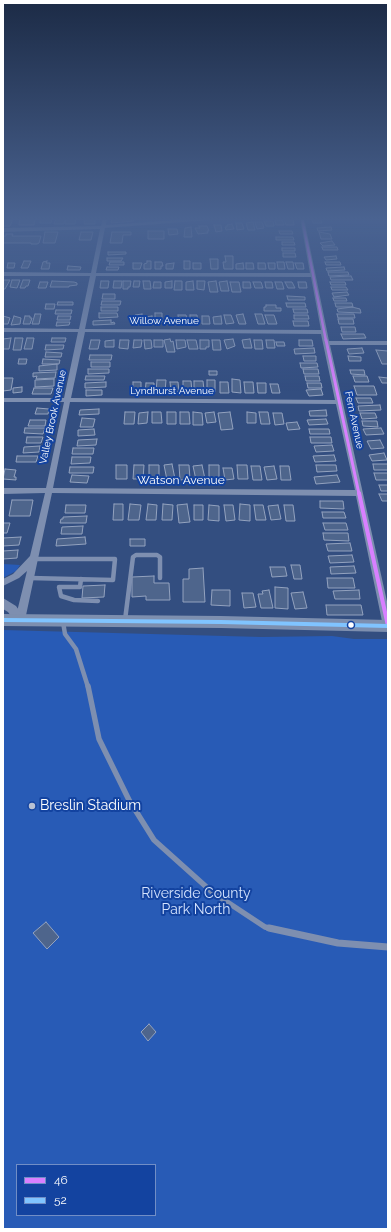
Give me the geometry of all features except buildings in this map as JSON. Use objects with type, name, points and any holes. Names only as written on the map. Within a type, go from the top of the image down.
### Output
[{"type":"main road","points":[[3,620],[388,626]]},
{"type":"street","name":"Valley Brook Avenue","points":[[20,620],[35,557],[93,275]]},
{"type":"street","name":"Fern Avenue","points":[[313,275],[388,626]]},
{"type":"street","name":"Willow Avenue","points":[[3,330],[324,332]]},
{"type":"street","points":[[327,343],[388,343]]},
{"type":"street","name":"Lyndhurst Avenue","points":[[3,400],[340,402]]},
{"type":"street","name":"Watson Avenue","points":[[3,491],[49,490],[359,493]]},
{"type":"street","points":[[3,583],[16,576],[28,566],[35,557]]},
{"type":"street","points":[[3,603],[12,609],[20,620]]},
{"type":"lane","points":[[125,621],[133,557],[136,555],[157,555],[160,557],[160,578]]},
{"type":"lane","points":[[30,578],[113,580],[115,559],[35,557]]},
{"type":"lane","points":[[81,579],[80,587],[59,587],[59,592],[62,596],[74,600],[98,601]]},
{"type":"lane","points":[[63,620],[65,634],[76,649],[86,678],[99,739],[129,800],[154,840],[212,892],[265,927],[338,943],[388,947]]},
{"type":"green space","points":[[3,564],[20,565],[16,571],[3,578]]},
{"type":"green space","name":"Riverside County Park North","points":[[3,630],[262,637],[332,636],[354,639],[388,639],[388,1229],[3,1229]]},
{"type":"transit line","name":"46","points":[[313,275],[388,626]]},
{"type":"transit line","name":"52","points":[[3,620],[221,622],[388,626]]},
{"type":"place","name":"Breslin Stadium","points":[[32,806]]}]
